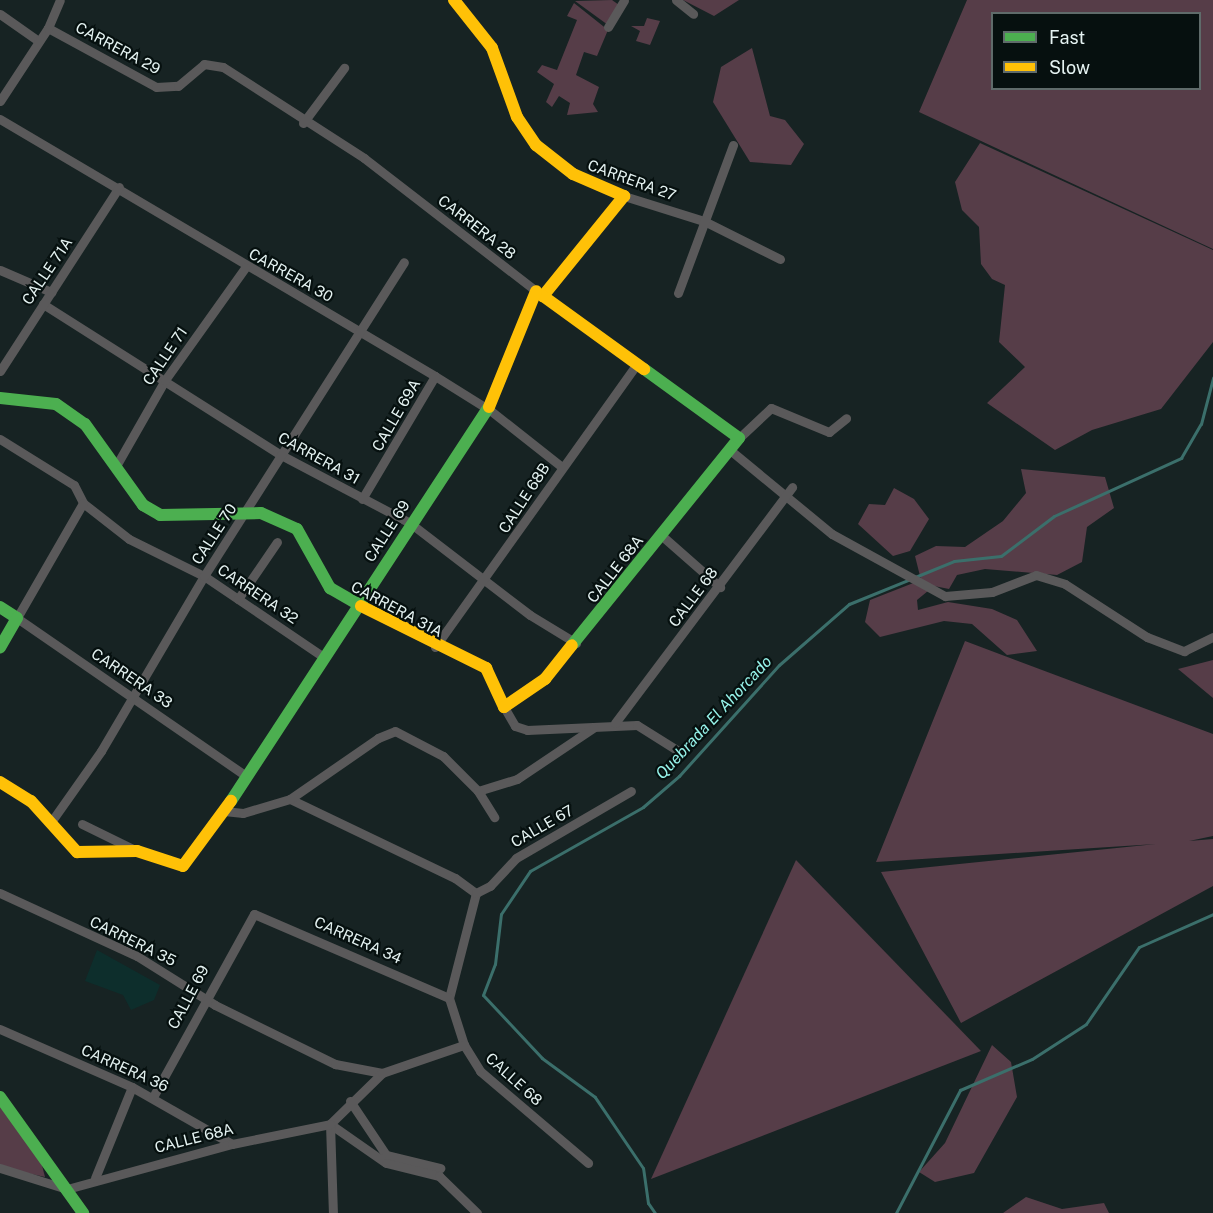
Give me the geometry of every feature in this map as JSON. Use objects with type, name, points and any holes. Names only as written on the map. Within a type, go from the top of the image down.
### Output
[{"type":"street","points":[[0,101],[37,40],[48,28],[60,0]]},
{"type":"street","name":"CARRERA 27","points":[[454,0],[492,48],[517,117],[536,145],[573,174],[624,196],[704,220],[780,259]]},
{"type":"street","points":[[608,27],[624,0]]},
{"type":"street","points":[[676,0],[693,14]]},
{"type":"street","points":[[0,14],[37,40]]},
{"type":"street","name":"CARRERA 29","points":[[48,28],[156,87],[178,86],[204,64]]},
{"type":"street","name":"CARRERA 28","points":[[204,64],[223,67],[303,123],[364,158],[539,294],[727,426],[739,438]]},
{"type":"street","points":[[303,123],[344,68]]},
{"type":"street","name":"CARRERA 30","points":[[0,119],[189,225],[245,268],[435,376],[489,410],[562,467]]},
{"type":"street","points":[[678,293],[733,145]]},
{"type":"street","name":"CALLE 71A","points":[[0,371],[119,187]]},
{"type":"street","name":"CALLE 69","points":[[137,851],[183,866],[191,862],[322,656],[410,523],[489,410],[539,294],[624,196]]},
{"type":"street","name":"CALLE 70","points":[[51,822],[101,751],[131,696],[204,576],[247,512],[404,262]]},
{"type":"street","name":"CALLE 71","points":[[116,466],[165,380],[245,268]]},
{"type":"street","points":[[0,270],[51,292]]},
{"type":"street","name":"CARRERA 31","points":[[43,304],[281,455],[410,523],[486,578],[530,615],[576,643]]},
{"type":"street","name":"CALLE 68B","points":[[435,647],[637,364]]},
{"type":"street","name":"CALLE 69A","points":[[362,499],[435,376]]},
{"type":"street","name":"CARRERA 31A","points":[[0,398],[56,404],[85,424],[144,505],[160,515],[247,512],[297,529],[330,588],[435,647],[486,668],[498,684],[504,707],[515,726],[527,730],[615,723],[649,730],[680,752]]},
{"type":"street","name":"CALLE 68A","points":[[504,707],[545,679],[739,438],[771,408],[779,408],[829,432],[846,418]]},
{"type":"street","name":"CARRERA 32","points":[[0,439],[74,485],[83,503],[129,539],[204,576],[322,656]]},
{"type":"street","points":[[730,450],[789,491],[846,542],[956,599],[1036,575],[1065,584],[1147,637],[1184,651],[1213,637]]},
{"type":"street","name":"CALLE 68","points":[[615,723],[720,587],[789,491]]},
{"type":"street","points":[[0,647],[83,503]]},
{"type":"street","points":[[661,535],[720,587]]},
{"type":"street","points":[[238,599],[277,542]]},
{"type":"street","name":"CARRERA 33","points":[[0,608],[245,775]]},
{"type":"street","points":[[478,791],[517,779],[596,726]]},
{"type":"street","points":[[224,811],[243,813],[290,800],[395,731],[443,756],[478,791],[494,817]]},
{"type":"street","points":[[0,782],[31,801],[77,852],[137,851]]},
{"type":"street","name":"CALLE 67","points":[[476,893],[490,886],[516,858],[631,791]]},
{"type":"street","points":[[290,800],[455,878],[476,893],[449,998]]},
{"type":"street","points":[[82,824],[137,851]]},
{"type":"street","name":"CARRERA 35","points":[[0,893],[137,956],[205,996],[335,1064],[382,1073]]},
{"type":"street","name":"CALLE 69","points":[[153,1097],[205,996],[254,914]]},
{"type":"street","name":"CARRERA 34","points":[[254,914],[449,998]]},
{"type":"street","name":"CALLE 68","points":[[449,998],[464,1045],[480,1071],[588,1163]]},
{"type":"street","name":"CARRERA 36","points":[[0,1029],[153,1097],[232,1144]]},
{"type":"street","points":[[333,1213],[330,1124],[350,1101],[382,1073],[464,1045]]},
{"type":"street","points":[[95,1178],[132,1087]]},
{"type":"street","points":[[0,1097],[83,1213]]},
{"type":"street","points":[[350,1101],[386,1155],[440,1168]]},
{"type":"street","points":[[330,1124],[386,1163],[439,1176],[477,1213]]},
{"type":"street","name":"CALLE 68A","points":[[67,1189],[95,1178],[232,1144],[330,1124]]},
{"type":"street","points":[[0,1168],[67,1189]]},
{"type":"shaded area","points":[[612,0],[619,5],[608,25],[575,1]]},
{"type":"shaded area","points":[[683,0],[739,0],[714,16]]},
{"type":"shaded area","points":[[967,0],[1213,0],[1213,249],[919,112]]},
{"type":"shaded area","points":[[574,3],[608,30],[597,56],[584,52],[576,75],[599,87],[593,104],[598,112],[567,115],[570,103],[559,96],[552,107],[546,102],[554,84],[537,72],[542,65],[557,70],[577,20],[567,16]]},
{"type":"shaded area","points":[[647,18],[660,21],[650,45],[636,41],[640,31],[631,26],[644,26]]},
{"type":"shaded area","points":[[752,48],[770,116],[785,120],[804,144],[791,165],[750,162],[713,102],[721,67]]},
{"type":"shaded area","points":[[980,143],[1213,250],[1213,342],[1161,409],[1092,430],[1055,450],[987,403],[1025,367],[999,342],[1005,285],[992,279],[981,264],[979,227],[962,210],[955,182]]},
{"type":"shaded area","points":[[1021,469],[1105,477],[1114,508],[1087,527],[1082,562],[1057,575],[985,569],[957,575],[949,589],[934,586],[917,600],[918,610],[948,602],[992,609],[1017,620],[1037,651],[1007,655],[972,624],[944,621],[880,637],[865,622],[870,600],[921,580],[915,556],[936,546],[965,547],[1003,521],[1026,493]]},
{"type":"shaded area","points":[[894,488],[914,499],[929,519],[910,551],[893,556],[858,524],[869,504],[885,505]]},
{"type":"shaded area","points":[[965,641],[1213,734],[1213,836],[1189,841],[1213,839],[1213,886],[961,1023],[881,872],[1156,844],[876,862]]},
{"type":"shaded area","points":[[1213,660],[1213,698],[1178,669]]},
{"type":"shaded area","points":[[796,860],[981,1051],[651,1179]]},
{"type":"shaded area","points":[[97,950],[160,985],[154,1000],[131,1010],[123,995],[85,981]]},
{"type":"shaded area","points":[[992,1045],[1011,1062],[1017,1097],[974,1173],[935,1182],[919,1172],[945,1143]]},
{"type":"shaded area","points":[[0,1105],[38,1150],[45,1177],[0,1167]]},
{"type":"shaded area","points":[[1026,1197],[1062,1209],[1104,1203],[1109,1213],[1003,1213]]},
{"type":"waterway","name":"Quebrada El Ahorcado","points":[[915,577],[954,561],[1001,556],[1054,516],[1181,458],[1201,424],[1213,378]]},
{"type":"waterway","name":"Quebrada El Ahorcado","points":[[655,1213],[648,1203],[643,1168],[595,1097],[542,1058],[483,995],[495,964],[501,914],[530,871],[643,807],[679,776],[779,665],[849,604],[908,580]]},
{"type":"waterway","points":[[896,1213],[960,1090],[1032,1059],[1086,1024],[1139,947],[1213,914]]},
{"type":"traffic: fast","points":[[572,645],[739,438],[644,369]]},
{"type":"traffic: fast","points":[[0,398],[56,404],[85,424],[143,505],[160,515],[261,513],[297,529],[330,588],[361,606]]},
{"type":"traffic: fast","points":[[231,801],[489,407]]},
{"type":"traffic: fast","points":[[0,607],[17,618],[0,647]]},
{"type":"traffic: fast","points":[[0,1097],[83,1213]]},
{"type":"traffic: slow","points":[[454,0],[492,48],[517,117],[536,145],[573,174],[624,196],[543,296],[644,369]]},
{"type":"traffic: slow","points":[[489,407],[536,291]]},
{"type":"traffic: slow","points":[[361,606],[486,668],[504,707],[545,679],[572,645]]},
{"type":"traffic: slow","points":[[0,782],[31,801],[77,852],[137,851],[183,866],[231,801]]}]
